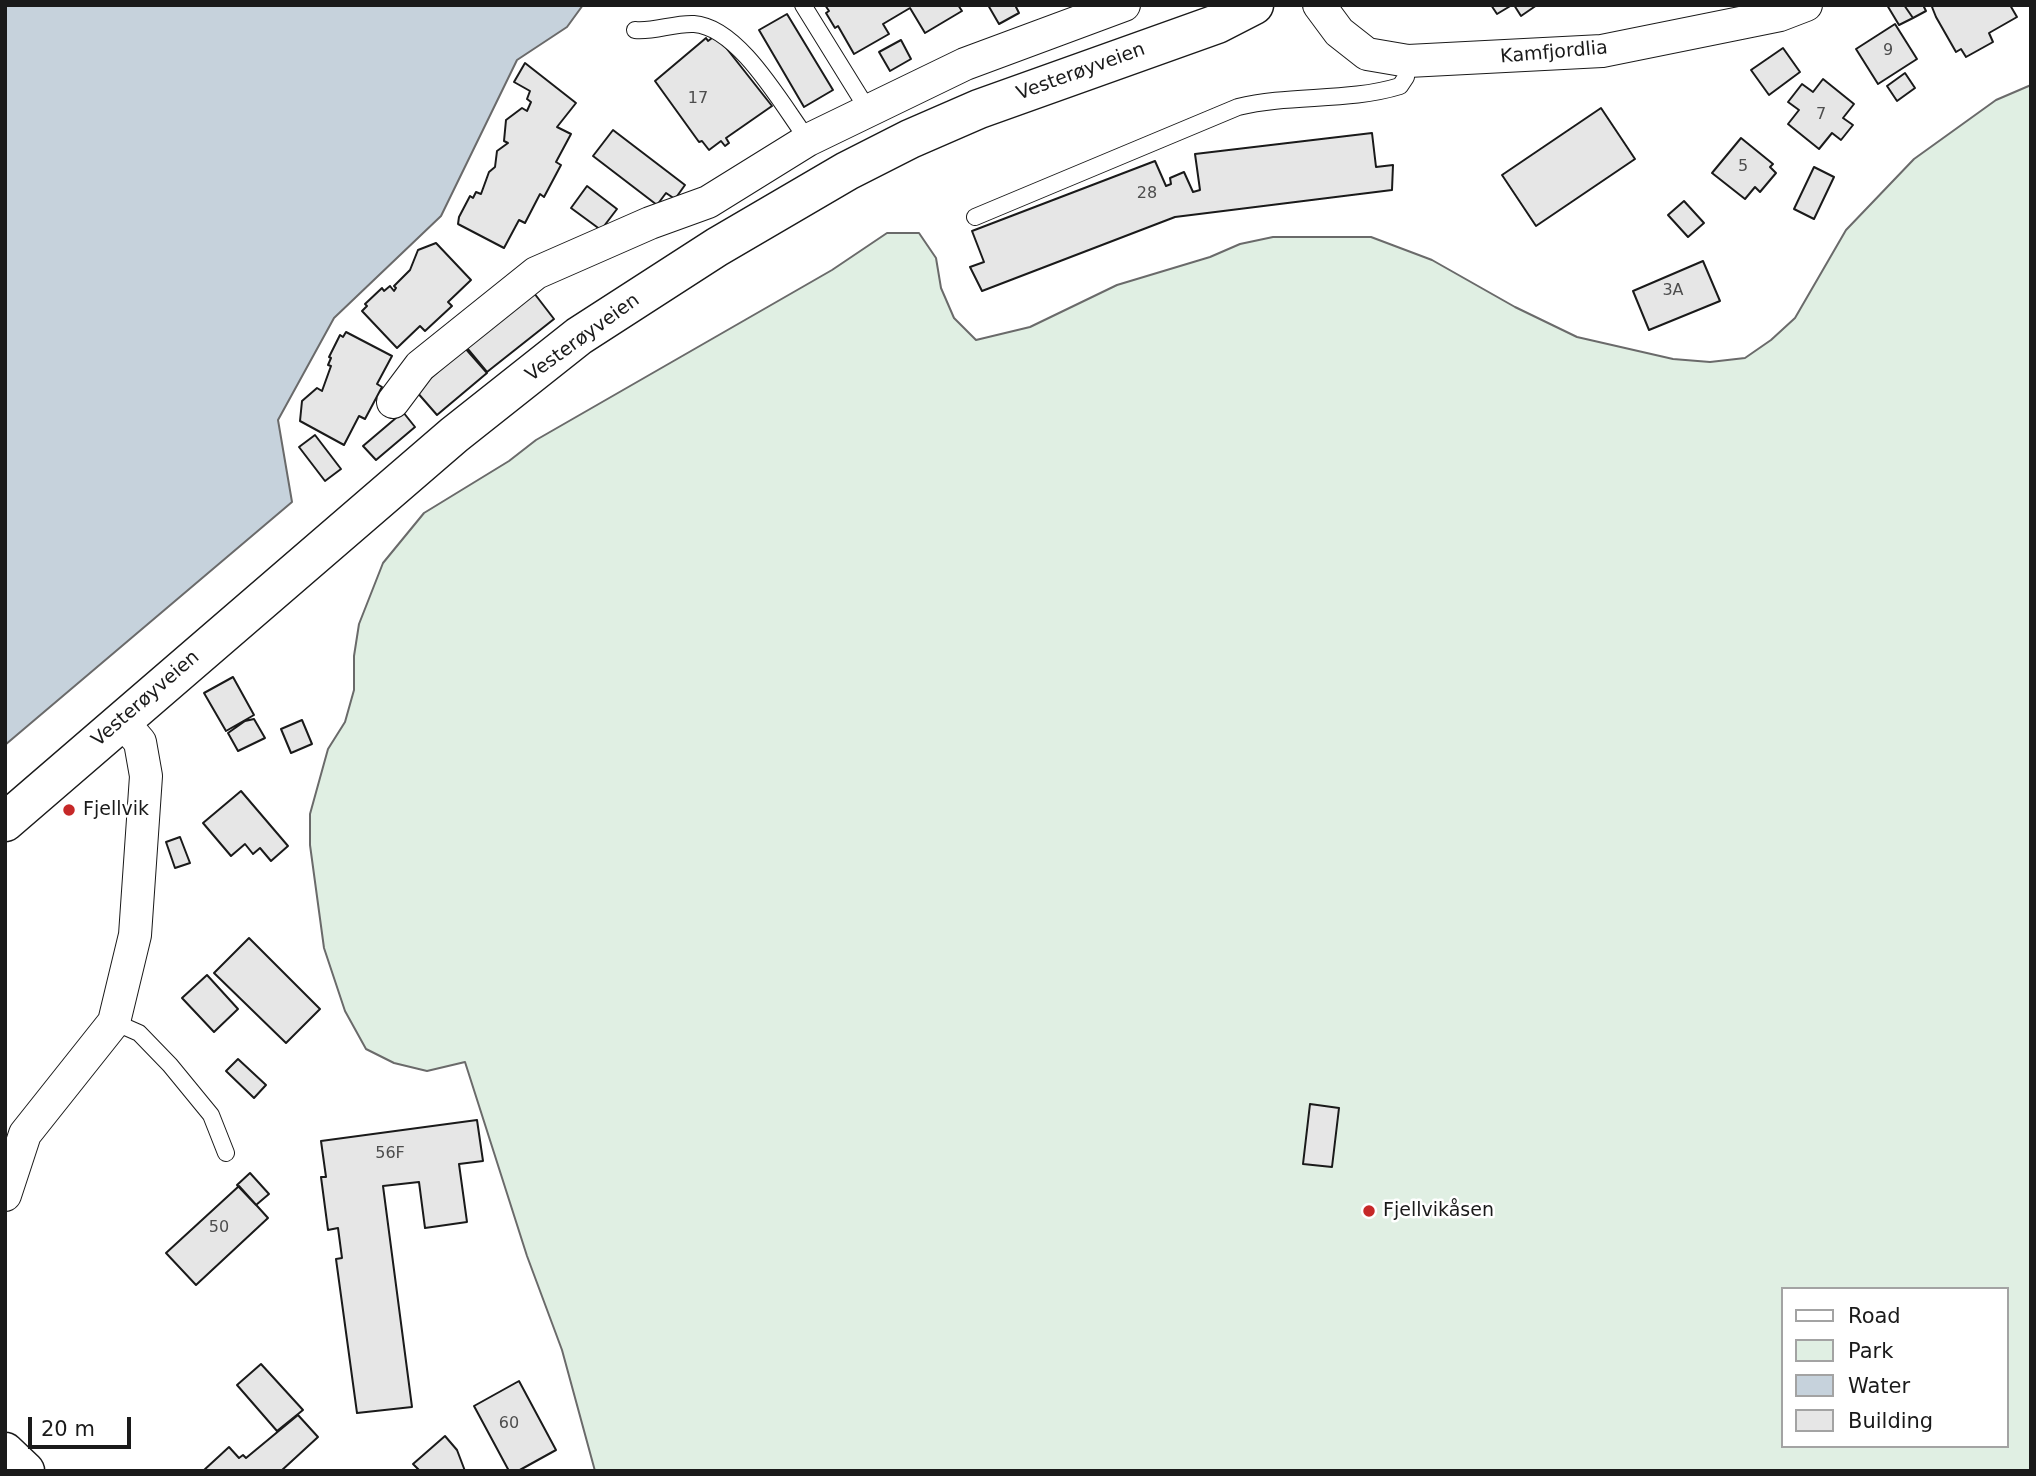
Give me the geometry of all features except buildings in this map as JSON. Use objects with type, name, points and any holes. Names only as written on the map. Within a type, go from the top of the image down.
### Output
[{"type":"main road","name":"Vesterøyveien","points":[[5,822],[454,435],[579,336],[717,247],[847,171],[910,139],[979,109],[1217,24],[1254,5]]},
{"type":"main road","points":[[5,1452],[25,1471]]},
{"type":"street","points":[[393,402],[421,366],[536,273],[650,223],[708,202],[808,140],[1010,45],[1124,5]]},
{"type":"street","name":"Kamfjordlia","points":[[1319,5],[1339,32],[1367,54],[1408,61],[1602,51],[1780,15],[1806,5]]},
{"type":"street","points":[[5,1195],[25,1134],[114,1022],[135,935],[146,776],[140,742],[121,720]]},
{"type":"lane","points":[[803,5],[868,110]]},
{"type":"lane","points":[[635,30],[692,24],[713,27],[741,49],[808,140]]},
{"type":"lane","points":[[975,217],[1238,107],[1270,99],[1382,92],[1400,86],[1408,61]]},
{"type":"lane","points":[[114,1022],[139,1033],[170,1065],[211,1115],[226,1153]]},
{"type":"green space","points":[[2031,85],[2031,1471],[595,1471],[562,1350],[527,1256],[465,1062],[427,1071],[394,1063],[366,1049],[345,1011],[324,948],[310,845],[310,814],[328,749],[345,722],[354,690],[354,656],[359,624],[383,563],[424,513],[509,461],[536,440],[832,270],[887,233],[919,233],[936,258],[941,288],[954,318],[976,340],[1030,327],[1117,285],[1210,257],[1240,244],[1273,237],[1371,237],[1432,260],[1515,307],[1577,337],[1673,359],[1710,362],[1745,358],[1771,340],[1795,318],[1846,230],[1914,159],[1996,100]]},
{"type":"water","points":[[5,5],[583,5],[567,27],[517,60],[441,216],[334,318],[278,420],[292,502],[5,745]]},
{"type":"place","name":"Fjellvik","points":[[69,810]]},
{"type":"place","name":"Fjellvikåsen","points":[[1369,1211]]}]
